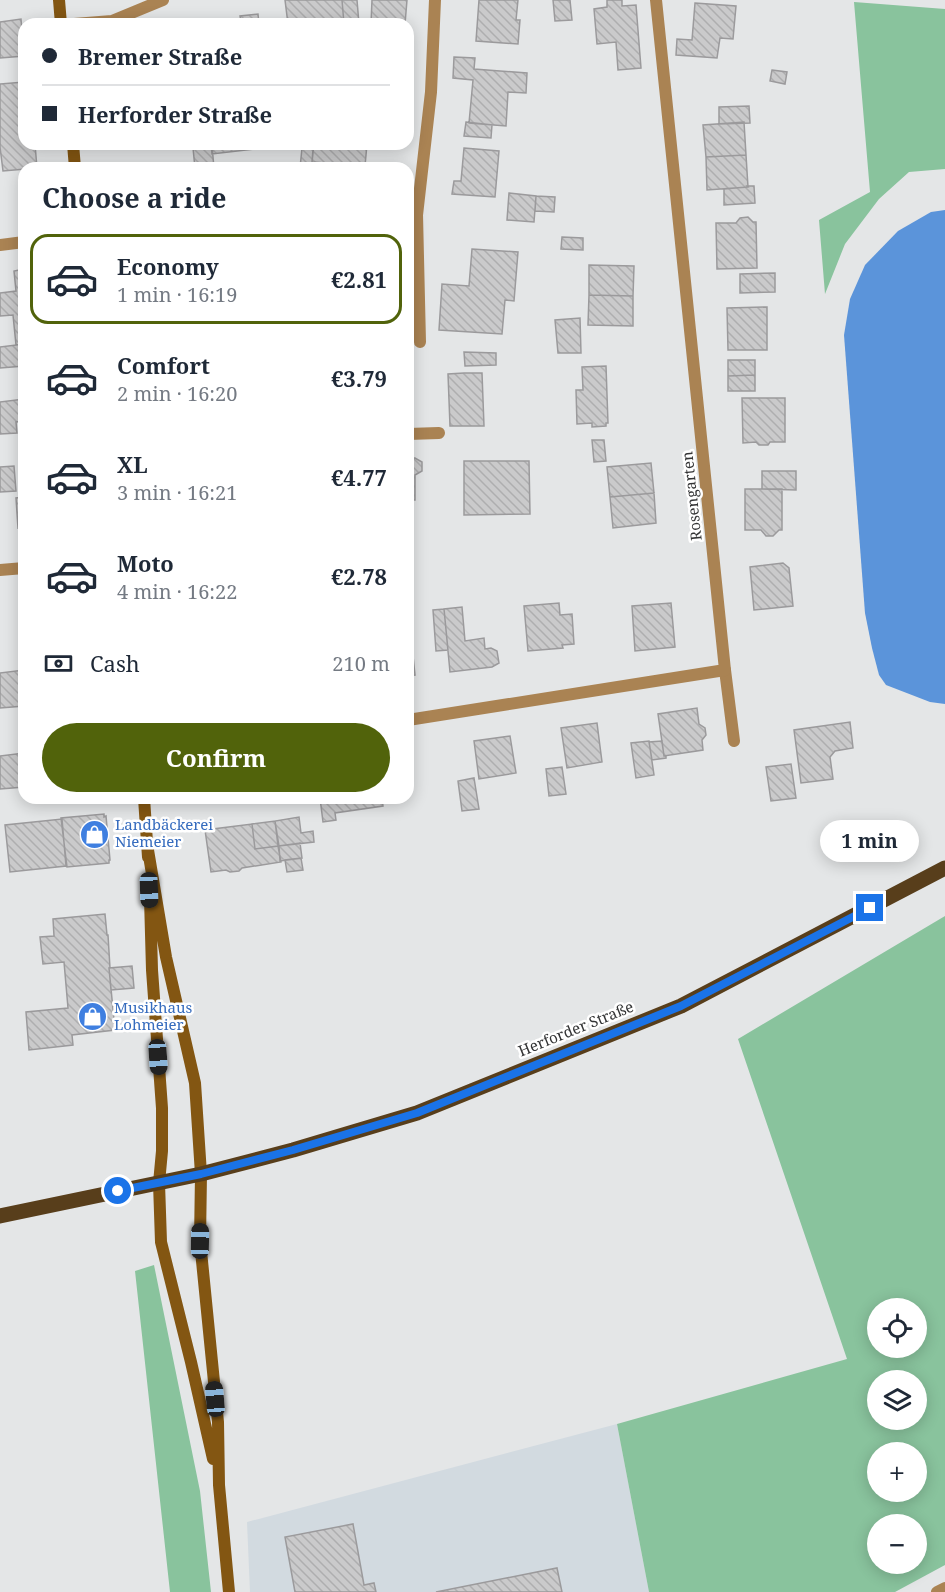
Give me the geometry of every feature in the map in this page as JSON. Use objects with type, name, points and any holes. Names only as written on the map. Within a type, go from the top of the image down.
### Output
[{"type":"main road","points":[[59,0],[61,18]]},
{"type":"main road","points":[[144,804],[152,970],[162,1108],[159,1183],[161,1242],[219,1485]]},
{"type":"main road","points":[[148,850],[166,957],[195,1083],[201,1174],[200,1241],[218,1422],[219,1485],[229,1592]]},
{"type":"main road","name":"Herforder Straße","points":[[0,1216],[201,1174],[293,1150],[417,1113],[670,1010],[945,868]]},
{"type":"street","points":[[119,18],[163,0]]},
{"type":"street","points":[[420,342],[417,215],[430,92],[435,0]]},
{"type":"street","name":"Rosengarten","points":[[656,0],[734,741]]},
{"type":"street","points":[[0,245],[18,243]]},
{"type":"street","points":[[414,434],[439,433]]},
{"type":"street","points":[[0,570],[18,568]]},
{"type":"street","points":[[414,719],[725,670]]},
{"type":"street","points":[[937,1592],[945,1588]]},
{"type":"shaded area","points":[[617,1424],[649,1592],[250,1592],[247,1522]]},
{"type":"green space","points":[[854,2],[945,9],[945,169],[909,172],[879,199],[845,244],[825,294],[819,220],[870,192]]},
{"type":"green space","points":[[945,916],[945,1565],[895,1592],[649,1592],[617,1424],[847,1359],[738,1039]]},
{"type":"green space","points":[[154,1265],[200,1491],[211,1592],[170,1592],[135,1271]]},
{"type":"water","points":[[945,210],[945,704],[930,702],[886,685],[879,675],[865,613],[844,335],[850,299],[865,265],[898,231],[931,212]]},
{"type":"building","points":[[285,0],[342,0],[344,18],[287,18]]},
{"type":"building","points":[[342,0],[357,0],[358,18],[344,18]]},
{"type":"building","points":[[372,0],[407,0],[406,18],[371,18]]},
{"type":"building","points":[[479,0],[518,0],[516,20],[520,20],[518,44],[476,41]]},
{"type":"building","points":[[553,0],[570,0],[572,20],[555,21]]},
{"type":"building","points":[[607,0],[622,0],[622,6],[636,5],[641,68],[618,70],[616,42],[597,44],[594,9],[607,7]]},
{"type":"building","points":[[695,3],[736,6],[733,39],[720,38],[717,58],[676,55],[677,39],[692,40]]},
{"type":"building","points":[[258,14],[258,18],[240,18],[240,16]]},
{"type":"building","points":[[18,19],[18,56],[0,58],[0,22]]},
{"type":"building","points":[[454,57],[475,58],[474,69],[527,73],[526,93],[508,92],[506,126],[469,123],[473,80],[453,78]]},
{"type":"building","points":[[772,70],[787,72],[785,84],[770,81]]},
{"type":"building","points":[[18,82],[18,150],[36,150],[36,162],[18,162],[18,170],[3,171],[0,147],[0,84]]},
{"type":"building","points":[[749,106],[750,123],[719,124],[719,107]]},
{"type":"building","points":[[466,122],[492,125],[491,138],[464,136]]},
{"type":"building","points":[[744,122],[746,155],[706,157],[703,125]]},
{"type":"building","points":[[464,148],[499,151],[495,197],[452,194],[454,181],[461,181]]},
{"type":"building","points":[[193,150],[212,150],[213,162],[194,162]]},
{"type":"building","points":[[212,150],[246,150],[212,154]]},
{"type":"building","points":[[302,150],[313,150],[312,162],[301,162]]},
{"type":"building","points":[[313,150],[366,150],[365,162],[312,162]]},
{"type":"building","points":[[746,155],[748,187],[707,190],[706,157]]},
{"type":"building","points":[[754,186],[755,203],[724,205],[724,189]]},
{"type":"building","points":[[509,193],[536,196],[534,222],[507,220]]},
{"type":"building","points":[[536,196],[555,197],[554,212],[535,211]]},
{"type":"building","points":[[748,217],[756,222],[757,268],[717,269],[716,223],[736,223],[740,218]]},
{"type":"building","points":[[562,237],[583,238],[583,250],[561,249]]},
{"type":"building","points":[[472,249],[518,252],[514,301],[505,300],[502,334],[439,330],[442,284],[469,286]]},
{"type":"building","points":[[589,265],[634,266],[633,296],[589,295]]},
{"type":"building","points":[[18,270],[18,345],[16,345],[13,315],[0,316],[0,293],[16,291],[14,271]]},
{"type":"building","points":[[775,273],[775,292],[740,293],[740,274]]},
{"type":"building","points":[[589,295],[633,296],[633,326],[588,325]]},
{"type":"building","points":[[767,307],[767,350],[728,350],[727,308]]},
{"type":"building","points":[[580,318],[581,353],[558,353],[555,320]]},
{"type":"building","points":[[18,345],[18,366],[0,368],[0,347]]},
{"type":"building","points":[[464,352],[496,353],[496,365],[465,366]]},
{"type":"building","points":[[728,360],[755,360],[755,375],[728,376]]},
{"type":"building","points":[[606,366],[608,423],[606,426],[592,427],[592,423],[577,424],[576,390],[583,390],[582,367]]},
{"type":"building","points":[[482,373],[484,426],[450,426],[448,374]]},
{"type":"building","points":[[755,375],[755,391],[728,391],[728,376]]},
{"type":"building","points":[[742,398],[785,398],[785,442],[770,442],[768,445],[759,445],[756,442],[743,443]]},
{"type":"building","points":[[18,400],[17,433],[0,434],[0,402]]},
{"type":"building","points":[[592,440],[604,440],[606,461],[594,462]]},
{"type":"building","points":[[414,458],[422,462],[422,471],[415,475],[415,500]]},
{"type":"building","points":[[464,461],[529,461],[530,514],[464,515]]},
{"type":"building","points":[[651,463],[654,493],[610,497],[607,467]]},
{"type":"building","points":[[14,466],[16,491],[0,492],[0,467]]},
{"type":"building","points":[[762,471],[796,471],[796,490],[762,489]]},
{"type":"building","points":[[745,489],[782,489],[782,530],[773,536],[766,536],[761,530],[745,530]]},
{"type":"building","points":[[654,493],[656,523],[613,528],[610,497]]},
{"type":"building","points":[[16,498],[18,498],[18,528]]},
{"type":"building","points":[[783,563],[789,568],[793,606],[754,610],[750,567]]},
{"type":"building","points":[[559,603],[560,615],[572,614],[574,644],[562,645],[563,648],[528,651],[524,606]]},
{"type":"building","points":[[671,603],[675,647],[635,651],[632,606]]},
{"type":"building","points":[[462,607],[465,641],[484,638],[485,649],[491,648],[497,651],[499,663],[492,667],[450,672],[444,609]]},
{"type":"building","points":[[444,609],[448,650],[436,651],[433,610]]},
{"type":"building","points":[[18,671],[18,706],[0,708],[0,673]]},
{"type":"building","points":[[697,708],[699,724],[705,728],[706,735],[702,740],[703,750],[664,756],[658,714]]},
{"type":"building","points":[[850,722],[853,748],[835,751],[830,757],[833,779],[801,783],[794,730]]},
{"type":"building","points":[[597,723],[602,762],[567,768],[561,728]]},
{"type":"building","points":[[510,736],[516,773],[479,779],[474,741]]},
{"type":"building","points":[[649,741],[654,775],[636,778],[631,743]]},
{"type":"building","points":[[662,741],[666,758],[652,760],[649,742]]},
{"type":"building","points":[[18,754],[18,788],[0,789],[0,756]]},
{"type":"building","points":[[791,764],[796,798],[771,801],[766,767]]},
{"type":"building","points":[[562,767],[566,794],[549,796],[546,769]]},
{"type":"building","points":[[474,778],[479,809],[462,811],[458,781]]},
{"type":"building","points":[[321,804],[383,804],[383,806],[335,813],[336,820],[323,822]]},
{"type":"building","points":[[104,814],[109,863],[67,867],[61,818]]},
{"type":"building","points":[[299,817],[301,833],[313,831],[314,842],[279,846],[275,821]]},
{"type":"building","points":[[62,819],[66,866],[10,872],[5,825]]},
{"type":"building","points":[[275,821],[278,846],[255,849],[252,824]]},
{"type":"building","points":[[252,824],[255,849],[278,846],[281,862],[242,868],[239,871],[211,872],[205,830]]},
{"type":"building","points":[[300,843],[302,858],[280,861],[279,846]]},
{"type":"building","points":[[301,858],[303,870],[287,872],[285,860]]},
{"type":"building","points":[[105,914],[115,1030],[72,1035],[73,1045],[29,1050],[26,1012],[68,1008],[64,962],[43,964],[40,937],[54,936],[53,919]]},
{"type":"building","points":[[132,966],[134,988],[111,990],[109,968]]},
{"type":"building","points":[[353,1524],[364,1585],[374,1583],[376,1592],[295,1592],[285,1537]]},
{"type":"building","points":[[557,1568],[562,1592],[436,1592]]},
{"type":"place","name":"Landbäckerei Niemeier","points":[[94,834]]},
{"type":"place","name":"Musikhaus Lohmeier","points":[[93,1017]]},
{"type":"route","points":[[118,1191],[201,1174],[293,1150],[417,1113],[681,1006],[870,908]]}]
